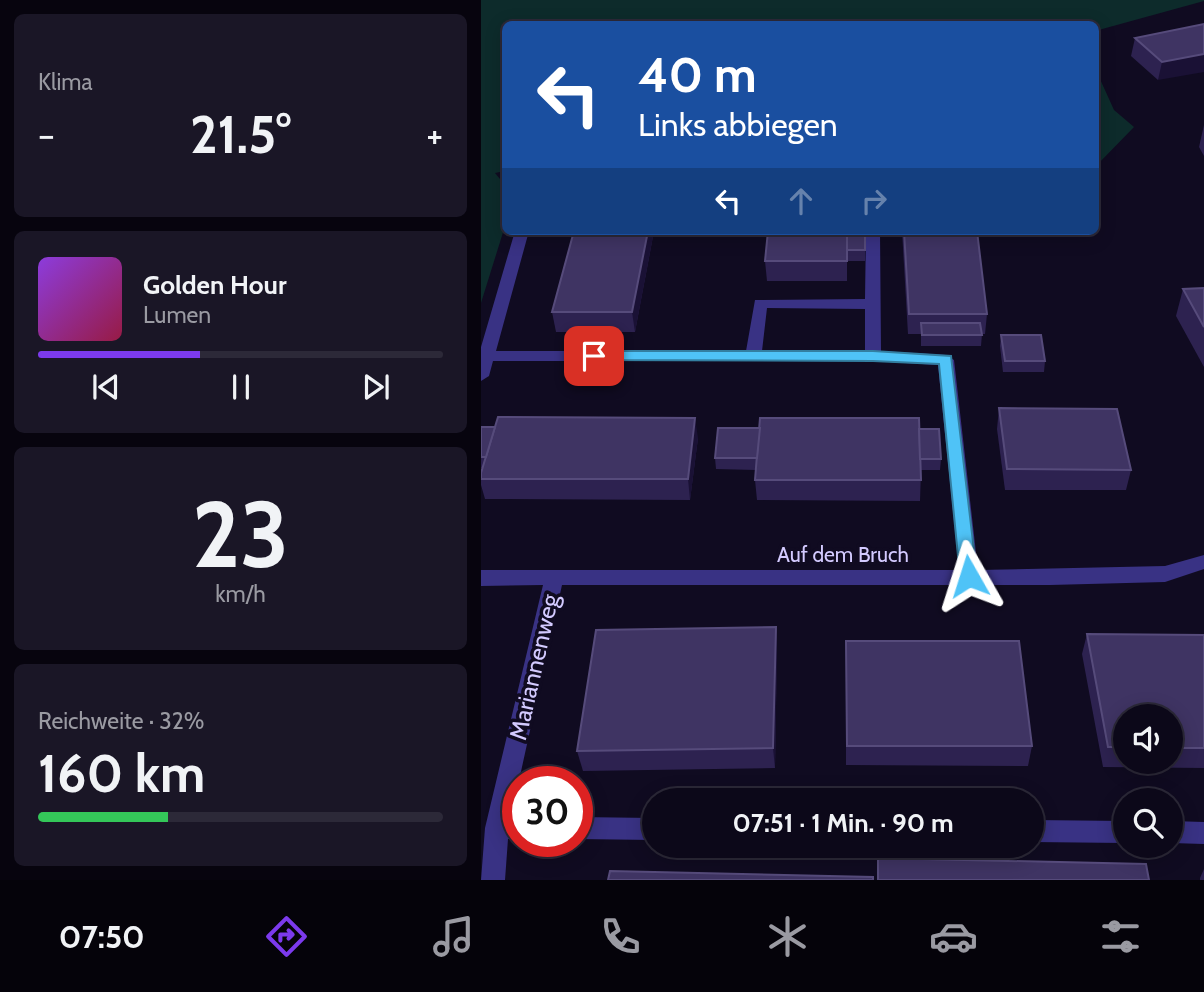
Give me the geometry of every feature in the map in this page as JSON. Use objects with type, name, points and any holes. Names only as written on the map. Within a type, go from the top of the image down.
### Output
[{"type":"street","points":[[481,376],[521,235]]},
{"type":"street","points":[[872,235],[873,356]]},
{"type":"street","points":[[753,356],[760,303],[873,304]]},
{"type":"street","points":[[488,356],[873,356],[946,360],[969,576]]},
{"type":"street","name":"Auf dem Bruch","points":[[481,578],[1165,574],[1204,562]]},
{"type":"street","name":"Mariannenweg","points":[[519,766],[554,579]]},
{"type":"street","points":[[593,828],[642,829]]},
{"type":"street","points":[[1044,831],[1113,832]]},
{"type":"street","points":[[1183,832],[1204,832]]},
{"type":"street","name":"Mariannenweg","points":[[493,880],[502,849]]},
{"type":"green space","points":[[481,0],[1204,0],[1099,30],[1099,21],[502,21],[502,172],[495,173],[502,181],[502,235],[481,303]]},
{"type":"green space","points":[[1099,77],[1114,110],[1134,127],[1099,163]]},
{"type":"building","points":[[1204,24],[1204,54],[1162,62],[1135,38]]},
{"type":"building","points":[[573,235],[647,235],[632,312],[552,312]]},
{"type":"building","points":[[768,235],[847,235],[847,261],[765,261]]},
{"type":"building","points":[[847,235],[865,235],[865,250],[847,250]]},
{"type":"building","points":[[904,235],[977,235],[987,314],[909,314]]},
{"type":"building","points":[[1204,288],[1204,327],[1183,289]]},
{"type":"building","points":[[921,323],[980,323],[982,335],[922,335]]},
{"type":"building","points":[[1001,335],[1041,335],[1045,361],[1005,361]]},
{"type":"building","points":[[999,408],[1117,409],[1131,470],[1007,469]]},
{"type":"building","points":[[498,417],[695,418],[688,479],[481,479]]},
{"type":"building","points":[[760,418],[919,418],[921,480],[755,480]]},
{"type":"building","points":[[481,427],[495,427],[486,457],[481,457]]},
{"type":"building","points":[[718,428],[760,428],[757,458],[715,458]]},
{"type":"building","points":[[919,429],[939,429],[941,459],[920,459]]},
{"type":"building","points":[[776,627],[773,748],[577,751],[596,630]]},
{"type":"building","points":[[1087,634],[1204,635],[1204,748],[1183,748],[1183,704],[1113,704],[1113,747],[1108,747]]},
{"type":"building","points":[[846,641],[1019,641],[1032,746],[847,746]]},
{"type":"building","points":[[878,858],[1146,864],[1149,880],[878,880]]},
{"type":"building","points":[[610,871],[873,877],[873,880],[608,880]]},
{"type":"route","points":[[594,356],[873,356],[946,360],[969,576]]}]
